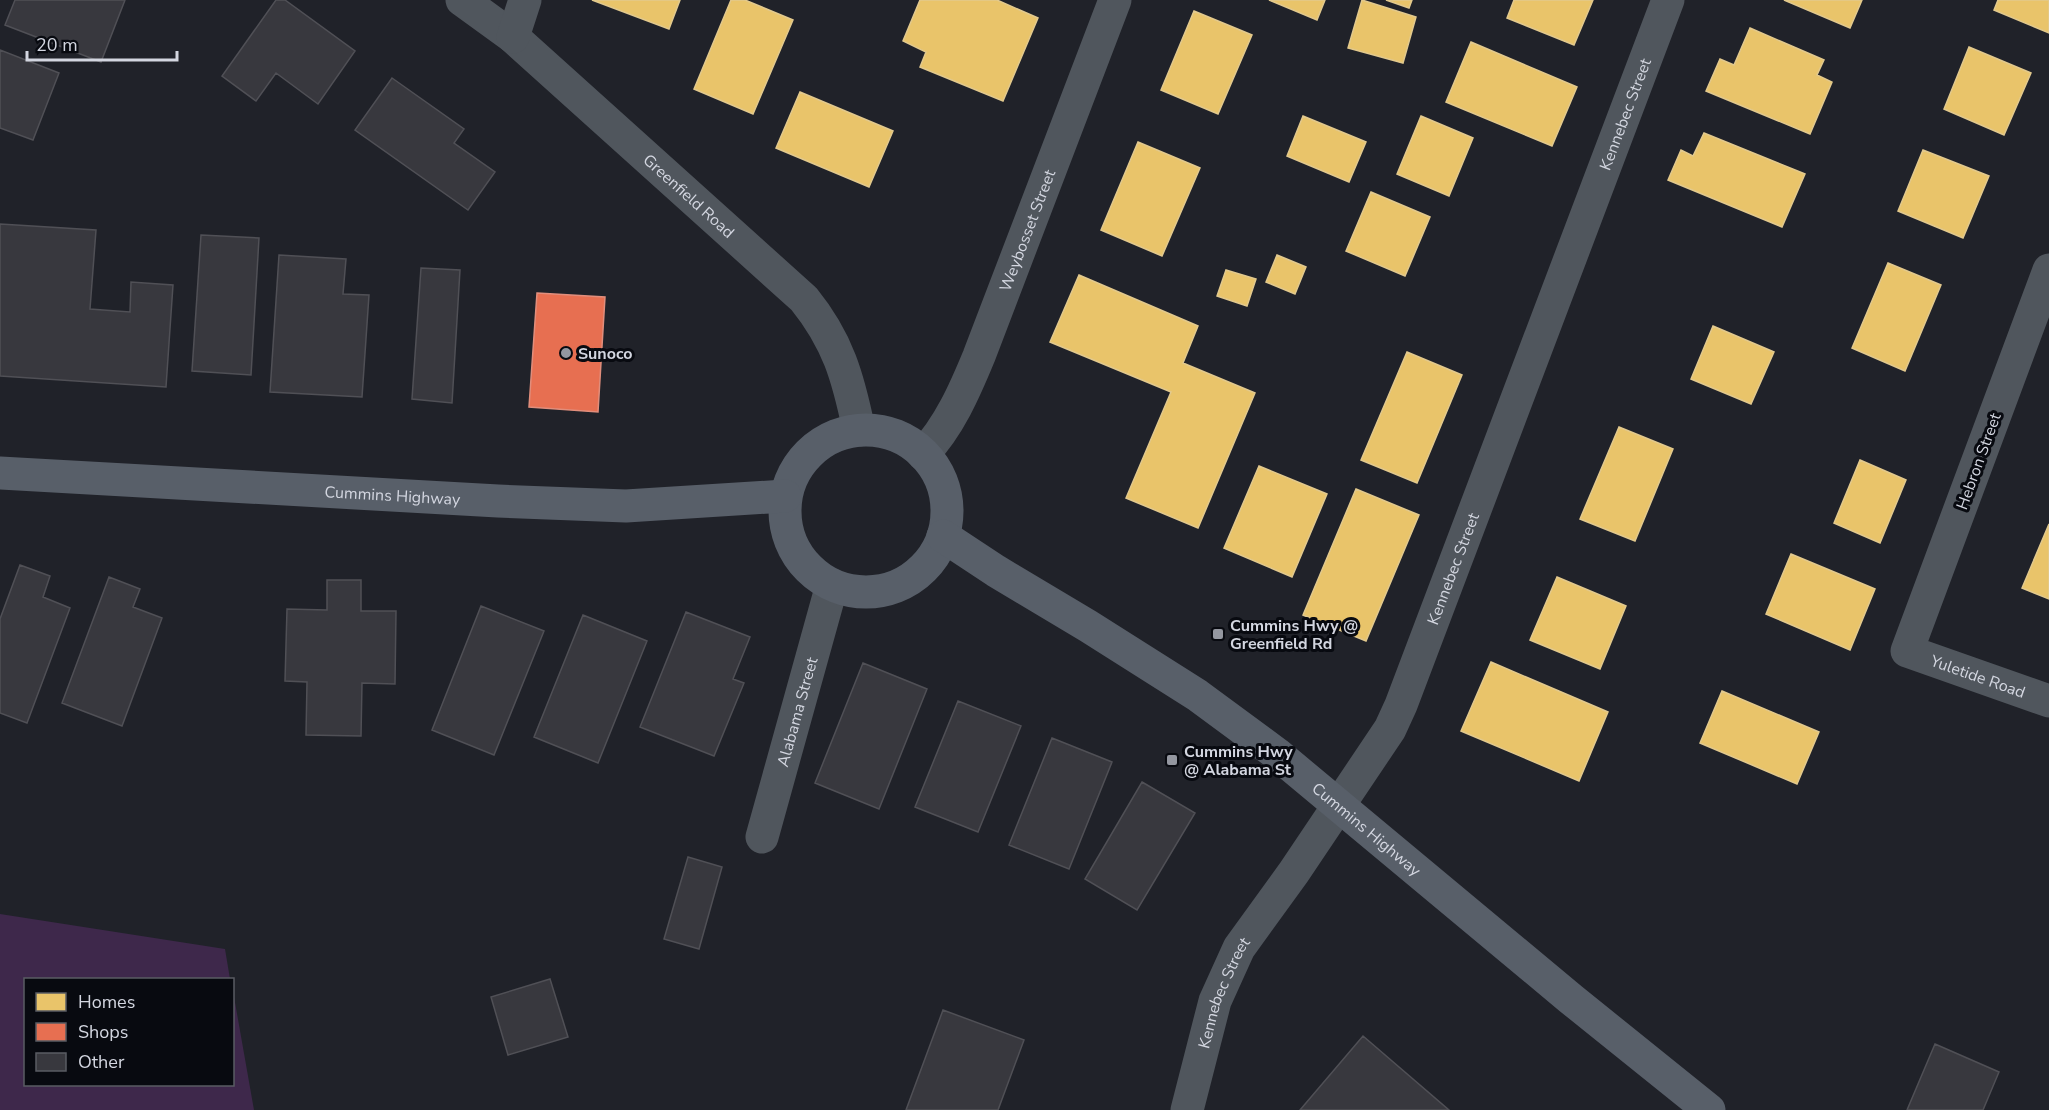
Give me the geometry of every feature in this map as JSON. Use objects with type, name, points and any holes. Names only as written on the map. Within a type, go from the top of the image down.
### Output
[{"type":"main road","points":[[859,430],[886,432],[910,443],[923,454],[930,460],[943,484],[947,510],[943,536],[930,561],[910,578],[886,590],[859,592],[832,585],[810,570],[794,549],[785,523],[785,496],[795,472],[811,450],[834,436],[859,430]]},
{"type":"main road","name":"Cummins Highway","points":[[0,473],[475,500],[627,506],[785,496]]},
{"type":"main road","name":"Cummins Highway","points":[[943,536],[1197,695],[1277,754],[1571,999],[1709,1110]]},
{"type":"street","name":"Greenfield Road","points":[[462,0],[513,37],[804,298],[822,321],[837,350],[851,392],[859,430]]},
{"type":"street","points":[[513,37],[525,0]]},
{"type":"street","name":"Weybosset Street","points":[[923,454],[934,442],[964,392],[976,365],[1115,0]]},
{"type":"street","name":"Kennebec Street","points":[[1187,1110],[1215,1001],[1239,948],[1294,872],[1390,729],[1401,705],[1668,0]]},
{"type":"street","name":"Hebron Street","points":[[1907,651],[2049,270]]},
{"type":"street","name":"Alabama Street","points":[[762,837],[832,585]]},
{"type":"street","name":"Yuletide Road","points":[[1907,651],[2049,701]]},
{"type":"shaded area","points":[[0,914],[225,949],[230,978],[24,978],[24,1086],[234,1086],[234,997],[254,1110],[0,1110]]},
{"type":"building: Homes","points":[[592,0],[680,0],[669,29]]},
{"type":"building: Homes","points":[[731,0],[745,0],[793,20],[753,114],[694,89]]},
{"type":"building: Homes","points":[[920,0],[997,0],[1038,18],[1003,101],[920,67],[926,52],[903,41]]},
{"type":"building: Homes","points":[[1269,0],[1325,0],[1317,20]]},
{"type":"building: Homes","points":[[1362,0],[1416,17],[1403,63],[1348,48]]},
{"type":"building: Homes","points":[[1386,0],[1412,0],[1409,8]]},
{"type":"building: Homes","points":[[1514,0],[1593,0],[1574,45],[1507,18]]},
{"type":"building: Homes","points":[[1784,0],[1862,0],[1850,28]]},
{"type":"building: Homes","points":[[1998,0],[2049,0],[2049,33],[1994,10]]},
{"type":"building: Homes","points":[[1194,11],[1252,35],[1218,114],[1161,90]]},
{"type":"building: Homes","points":[[1750,28],[1824,60],[1817,75],[1832,82],[1810,134],[1706,91],[1720,59],[1734,65]]},
{"type":"building: Homes","points":[[1471,42],[1577,87],[1552,146],[1446,102]]},
{"type":"building: Homes","points":[[1969,47],[2031,73],[2004,135],[1944,109]]},
{"type":"building: Homes","points":[[800,92],[893,131],[869,187],[776,148]]},
{"type":"building: Homes","points":[[1303,116],[1366,142],[1349,182],[1287,156]]},
{"type":"building: Homes","points":[[1421,116],[1473,138],[1449,196],[1397,174]]},
{"type":"building: Homes","points":[[1704,133],[1805,174],[1782,227],[1668,180],[1681,150],[1693,156]]},
{"type":"building: Homes","points":[[1138,142],[1200,168],[1162,256],[1101,230]]},
{"type":"building: Homes","points":[[1923,150],[1989,176],[1963,238],[1898,211]]},
{"type":"building: Homes","points":[[1371,192],[1430,217],[1405,276],[1346,251]]},
{"type":"building: Homes","points":[[1277,255],[1306,267],[1295,294],[1266,282]]},
{"type":"building: Homes","points":[[1888,263],[1941,285],[1905,371],[1852,348]]},
{"type":"building: Homes","points":[[1226,270],[1256,279],[1247,306],[1217,296]]},
{"type":"building: Homes","points":[[1079,275],[1198,326],[1183,363],[1255,393],[1198,528],[1126,498],[1171,392],[1050,342]]},
{"type":"building: Homes","points":[[1713,326],[1774,352],[1751,404],[1691,379]]},
{"type":"building: Homes","points":[[1407,352],[1462,375],[1417,483],[1361,460]]},
{"type":"building: Homes","points":[[1619,427],[1673,449],[1635,541],[1580,519]]},
{"type":"building: Homes","points":[[1860,460],[1906,480],[1880,543],[1834,523]]},
{"type":"building: Homes","points":[[1259,466],[1327,494],[1292,577],[1224,548]]},
{"type":"building: Homes","points":[[1356,489],[1419,515],[1366,641],[1303,615]]},
{"type":"building: Homes","points":[[2049,524],[2049,599],[2022,588]]},
{"type":"building: Homes","points":[[1791,554],[1875,589],[1850,650],[1766,614]]},
{"type":"building: Homes","points":[[1557,577],[1626,606],[1600,669],[1530,640]]},
{"type":"building: Homes","points":[[1491,662],[1608,712],[1579,781],[1461,731]]},
{"type":"building: Homes","points":[[1722,691],[1819,732],[1797,784],[1700,743]]},
{"type":"building: Shops","points":[[537,293],[605,297],[598,412],[529,407]]},
{"type":"building: Other","points":[[15,0],[125,0],[101,62],[5,25]]},
{"type":"building: Other","points":[[276,0],[285,0],[355,51],[318,104],[276,73],[256,101],[222,76]]},
{"type":"building: Other","points":[[0,50],[59,73],[33,140],[0,128]]},
{"type":"building: Other","points":[[392,78],[464,129],[454,143],[495,172],[468,210],[355,130]]},
{"type":"building: Other","points":[[0,224],[96,230],[90,309],[130,312],[131,282],[173,285],[166,387],[0,376]]},
{"type":"building: Other","points":[[201,235],[259,238],[251,375],[192,371]]},
{"type":"building: Other","points":[[279,255],[346,259],[343,294],[369,295],[362,397],[270,392]]},
{"type":"building: Other","points":[[421,268],[460,270],[452,403],[412,399]]},
{"type":"building: Other","points":[[20,565],[50,576],[43,597],[70,608],[27,723],[0,713],[0,619]]},
{"type":"building: Other","points":[[109,577],[140,589],[133,607],[162,618],[122,726],[62,703]]},
{"type":"building: Other","points":[[327,580],[361,580],[361,611],[396,611],[395,684],[362,683],[361,736],[306,735],[307,682],[285,681],[287,609],[327,610]]},
{"type":"building: Other","points":[[481,606],[544,631],[494,755],[432,730]]},
{"type":"building: Other","points":[[686,612],[750,637],[733,679],[744,683],[714,756],[640,727]]},
{"type":"building: Other","points":[[583,615],[647,641],[598,763],[534,737]]},
{"type":"building: Other","points":[[863,663],[927,689],[879,809],[815,783]]},
{"type":"building: Other","points":[[958,701],[1021,726],[978,832],[915,807]]},
{"type":"building: Other","points":[[1052,738],[1112,762],[1069,869],[1009,845]]},
{"type":"building: Other","points":[[1142,782],[1195,813],[1137,910],[1085,879]]},
{"type":"building: Other","points":[[688,857],[722,867],[699,949],[664,939]]},
{"type":"building: Other","points":[[550,979],[568,1037],[508,1055],[491,997]]},
{"type":"building: Other","points":[[943,1010],[1024,1040],[998,1110],[906,1110]]},
{"type":"building: Other","points":[[1363,1036],[1449,1110],[1300,1110]]},
{"type":"building: Other","points":[[1935,1044],[1999,1072],[1983,1110],[1907,1110]]},
{"type":"place","name":"Sunoco","points":[[566,353]]},
{"type":"place","name":"Cummins Hwy @ Greenfield Rd","points":[[1218,634]]},
{"type":"place","name":"Cummins Hwy @ Alabama St","points":[[1172,760]]}]
